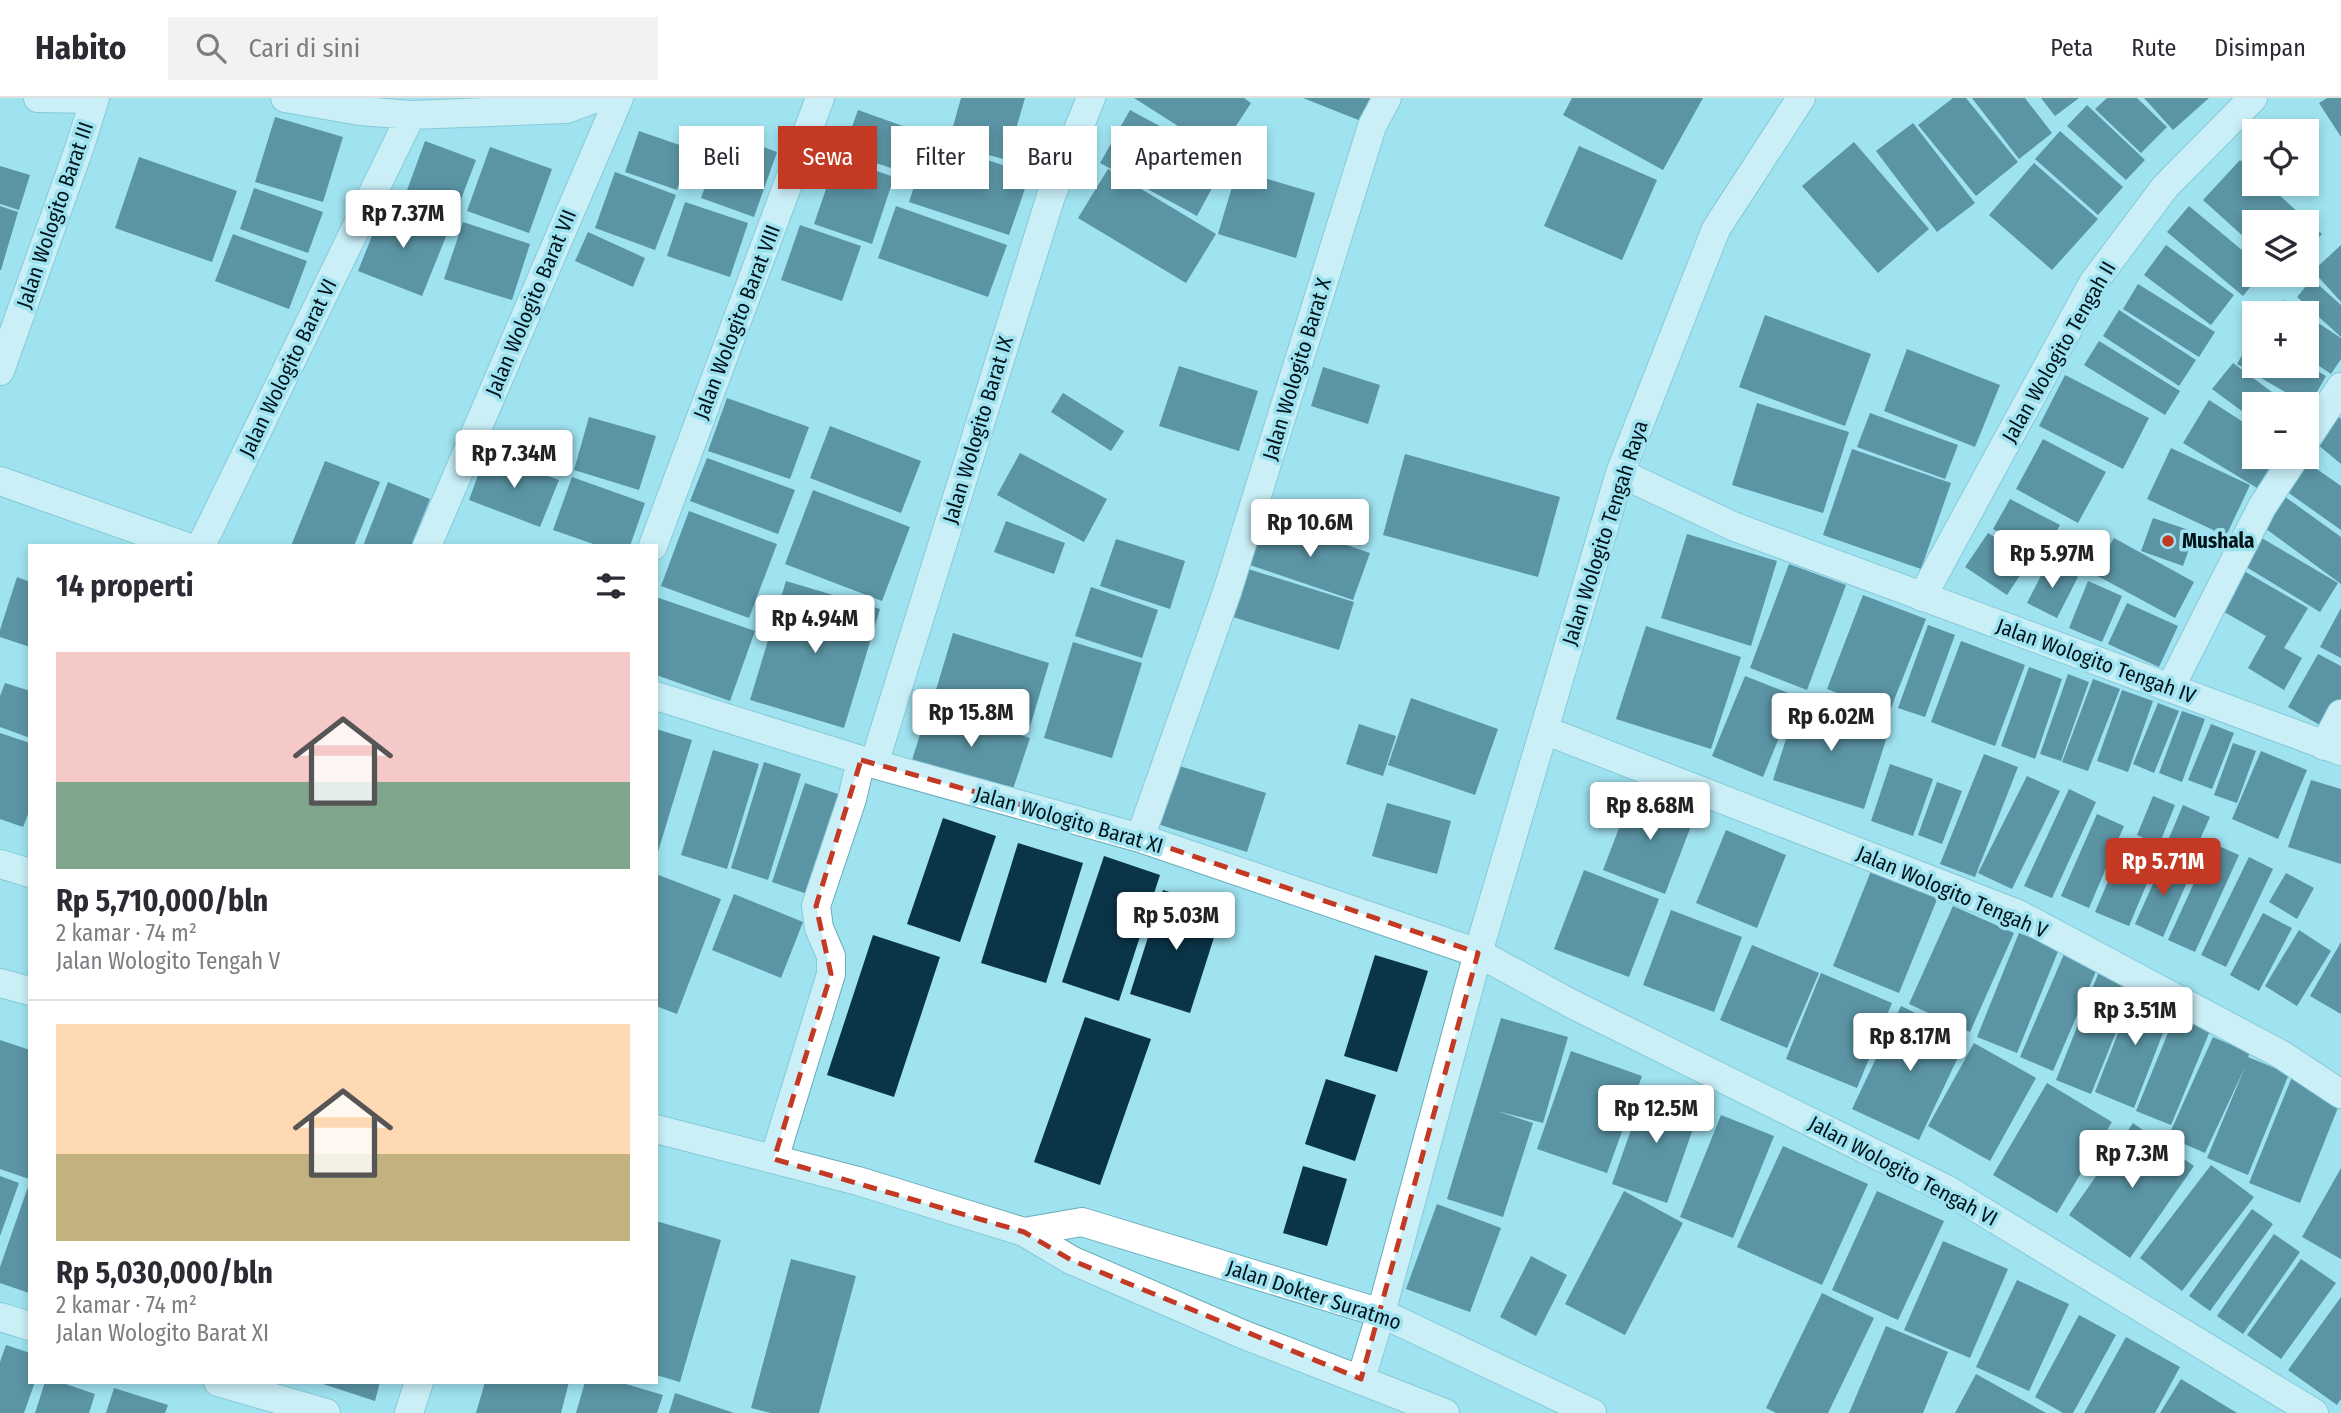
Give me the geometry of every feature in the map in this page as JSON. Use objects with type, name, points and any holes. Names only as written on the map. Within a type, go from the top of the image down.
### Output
[{"type":"street","points":[[38,98],[95,99]]},
{"type":"street","points":[[285,98],[360,111],[411,114],[566,108],[596,98]]},
{"type":"street","name":"Jalan Wologito Barat VII","points":[[427,544],[619,98]]},
{"type":"street","name":"Jalan Wologito Barat VIII","points":[[654,544],[820,98]]},
{"type":"street","name":"Jalan Wologito Barat IX","points":[[774,1159],[831,974],[831,956],[819,928],[816,906],[852,799],[868,762],[1051,196],[1091,98]]},
{"type":"street","name":"Jalan Wologito Barat X","points":[[1140,838],[1227,592],[1372,126],[1387,98]]},
{"type":"street","name":"Jalan Wologito Tengah Raya","points":[[1361,1379],[1478,953],[1620,473],[1716,229],[1801,98]]},
{"type":"street","name":"Jalan Wologito Tengah II","points":[[1922,597],[2093,283],[2165,187],[2253,98]]},
{"type":"street","name":"Jalan Wologito Barat III","points":[[0,371],[95,99]]},
{"type":"street","name":"Jalan Wologito Barat VI","points":[[202,544],[411,114]]},
{"type":"street","points":[[2319,420],[2341,387]]},
{"type":"street","points":[[2170,688],[2262,507],[2287,469]]},
{"type":"street","name":"Jalan Wologito Tengah IV","points":[[1620,473],[1735,527],[2333,748]]},
{"type":"street","points":[[0,481],[178,544]]},
{"type":"street","name":"Jalan Wologito Barat XI","points":[[658,697],[868,762],[1140,838],[1478,953]]},
{"type":"street","points":[[2333,748],[2341,714]]},
{"type":"street","name":"Jalan Wologito Tengah V","points":[[1544,730],[2018,914],[2283,1055],[2341,1094]]},
{"type":"street","points":[[0,864],[28,872]]},
{"type":"street","name":"Jalan Wologito Tengah VI","points":[[1478,953],[1584,1010],[1946,1189],[2314,1413]]},
{"type":"street","points":[[0,983],[28,990]]},
{"type":"street","name":"Jalan Dokter Suratmo","points":[[658,1130],[858,1181],[1024,1232],[1071,1260],[1242,1334],[1445,1413]]},
{"type":"street","name":"Jalan Dokter Suratmo","points":[[1024,1232],[1082,1222],[1381,1313],[1592,1413]]},
{"type":"street","points":[[0,1317],[28,1325]]},
{"type":"street","points":[[225,1384],[326,1413]]},
{"type":"street","points":[[409,1413],[418,1384]]},
{"type":"highlighted area","points":[[861,760],[1140,838],[1478,953],[1361,1379],[1071,1260],[1024,1232],[774,1159],[831,974],[816,906]]},
{"type":"building","points":[[961,98],[1025,98],[1017,126],[1003,126],[1003,159],[989,155],[989,126],[953,126]]},
{"type":"building","points":[[1134,98],[1244,98],[1251,103],[1236,126],[1178,126]]},
{"type":"building","points":[[1303,98],[1370,98],[1361,121]]},
{"type":"building","points":[[1572,98],[1703,98],[1663,170],[1563,115]]},
{"type":"building","points":[[1953,98],[1966,98],[2018,162],[1976,196],[1918,125]]},
{"type":"building","points":[[1972,98],[2025,98],[2052,133],[2019,159]]},
{"type":"building","points":[[2041,98],[2079,98],[2055,116]]},
{"type":"building","points":[[2107,98],[2137,98],[2167,127],[2141,153],[2095,109]]},
{"type":"building","points":[[2144,98],[2209,98],[2173,130]]},
{"type":"building","points":[[2327,98],[2341,98],[2341,137],[2319,103]]},
{"type":"building","points":[[2087,105],[2145,160],[2126,180],[2067,126]]},
{"type":"building","points":[[858,110],[903,126],[891,126],[891,168],[877,163],[877,126],[852,126]]},
{"type":"building","points":[[1130,110],[1160,126],[1121,126]]},
{"type":"building","points":[[275,117],[343,137],[323,202],[255,182]]},
{"type":"building","points":[[1913,123],[1975,203],[1937,232],[1876,151]]},
{"type":"building","points":[[639,131],[679,145],[677,190],[625,172]]},
{"type":"building","points":[[2060,131],[2123,187],[2098,215],[2035,159]]},
{"type":"building","points":[[425,141],[476,160],[452,223],[402,204]]},
{"type":"building","points":[[1854,142],[1929,229],[1878,273],[1802,186]]},
{"type":"building","points":[[1111,144],[1111,169],[1100,163]]},
{"type":"building","points":[[1579,146],[1657,180],[1622,260],[1544,226]]},
{"type":"building","points":[[490,147],[552,169],[529,233],[467,211]]},
{"type":"building","points":[[764,147],[777,152],[764,189]]},
{"type":"building","points":[[139,157],[237,191],[212,262],[115,228]]},
{"type":"building","points":[[2240,160],[2242,196],[2280,196],[2296,210],[2242,210],[2242,235],[2203,200]]},
{"type":"building","points":[[989,161],[1003,165],[1003,189],[1025,189],[1009,235],[909,202],[913,189],[989,189]]},
{"type":"building","points":[[2034,163],[2098,219],[2052,270],[1989,215]]},
{"type":"building","points":[[0,166],[30,175],[19,210],[0,204]]},
{"type":"building","points":[[1108,169],[1111,171],[1111,189],[1141,189],[1216,234],[1186,283],[1078,218]]},
{"type":"building","points":[[877,171],[891,176],[891,186],[872,244],[814,224],[826,189],[877,189]]},
{"type":"building","points":[[615,172],[676,195],[655,250],[595,228]]},
{"type":"building","points":[[1267,179],[1315,193],[1296,258],[1218,234],[1231,189],[1267,189]]},
{"type":"building","points":[[254,188],[323,212],[308,253],[240,229]]},
{"type":"building","points":[[704,189],[764,189],[754,217],[701,198]]},
{"type":"building","points":[[1148,189],[1212,189],[1197,216]]},
{"type":"building","points":[[685,202],[748,223],[730,277],[667,256]]},
{"type":"building","points":[[385,203],[449,229],[422,296],[358,271]]},
{"type":"building","points":[[0,206],[18,212],[1,270],[0,270]]},
{"type":"building","points":[[896,206],[1007,245],[988,297],[878,258]]},
{"type":"building","points":[[2189,206],[2242,250],[2242,287],[2250,287],[2243,296],[2167,232]]},
{"type":"building","points":[[463,222],[530,244],[512,300],[444,279]]},
{"type":"building","points":[[800,225],[861,246],[842,301],[781,280]]},
{"type":"building","points":[[588,232],[645,258],[633,287],[575,261]]},
{"type":"building","points":[[233,234],[307,261],[289,309],[215,281]]},
{"type":"building","points":[[2166,245],[2234,295],[2211,325],[2144,275]]},
{"type":"building","points":[[2341,245],[2341,302],[2319,278],[2319,265]]},
{"type":"building","points":[[2138,284],[2215,332],[2199,357],[2123,309]]},
{"type":"building","points":[[2319,285],[2341,305],[2341,337],[2319,317],[2319,301],[2301,301],[2297,297],[2305,287]]},
{"type":"building","points":[[2119,310],[2196,360],[2179,386],[2103,336]]},
{"type":"building","points":[[1765,315],[1871,354],[1845,426],[1739,387]]},
{"type":"building","points":[[2319,324],[2341,338],[2341,359],[2331,374],[2319,366]]},
{"type":"building","points":[[2099,341],[2180,391],[2165,415],[2084,365]]},
{"type":"building","points":[[1907,349],[2000,385],[1975,447],[1884,411]]},
{"type":"building","points":[[2233,363],[2242,370],[2242,378],[2253,378],[2272,392],[2242,392],[2242,411],[2212,389]]},
{"type":"building","points":[[1179,366],[1258,391],[1239,451],[1159,426]]},
{"type":"building","points":[[1323,367],[1380,385],[1368,424],[1311,406]]},
{"type":"building","points":[[2319,372],[2326,376],[2317,392],[2285,392],[2261,378],[2319,378]]},
{"type":"building","points":[[2065,375],[2149,418],[2123,469],[2039,426]]},
{"type":"building","points":[[1063,393],[1124,431],[1111,451],[1051,412]]},
{"type":"building","points":[[727,398],[809,427],[790,479],[708,451]]},
{"type":"building","points":[[2209,400],[2242,421],[2242,469],[2269,469],[2257,488],[2183,443]]},
{"type":"building","points":[[1757,403],[1849,432],[1823,513],[1732,485]]},
{"type":"building","points":[[1870,413],[1958,445],[1945,479],[1857,447]]},
{"type":"building","points":[[589,417],[656,436],[639,490],[574,470]]},
{"type":"building","points":[[2339,417],[2341,464],[2319,446],[2319,442]]},
{"type":"building","points":[[830,426],[921,461],[901,513],[810,478]]},
{"type":"building","points":[[2043,439],[2106,472],[2078,523],[2016,489]]},
{"type":"building","points":[[2171,448],[2250,485],[2226,536],[2147,499]]},
{"type":"building","points":[[1852,449],[1951,483],[1921,569],[1823,535]]},
{"type":"building","points":[[486,453],[559,480],[540,527],[469,500]]},
{"type":"building","points":[[1020,453],[1107,499],[1084,542],[997,495]]},
{"type":"building","points":[[1405,454],[1560,497],[1538,577],[1383,535]]},
{"type":"building","points":[[707,458],[795,490],[778,534],[690,501]]},
{"type":"building","points":[[325,461],[380,482],[355,544],[292,544]]},
{"type":"building","points":[[2302,469],[2317,469],[2341,486],[2341,530],[2286,491]]},
{"type":"building","points":[[572,477],[645,503],[631,544],[593,544],[553,530]]},
{"type":"building","points":[[388,482],[430,499],[412,544],[364,544]]},
{"type":"building","points":[[813,490],[910,527],[882,601],[785,564]]},
{"type":"building","points":[[2284,496],[2341,537],[2341,584],[2262,526]]},
{"type":"building","points":[[2010,499],[2060,525],[2043,556],[1993,529]]},
{"type":"building","points":[[689,511],[777,544],[749,618],[661,586]]},
{"type":"building","points":[[1266,518],[1370,553],[1353,600],[1250,565]]},
{"type":"building","name":"Mushala","points":[[2153,518],[2195,532],[2183,566],[2141,551]]},
{"type":"building","points":[[1006,521],[1065,543],[1054,574],[994,552]]},
{"type":"building","points":[[1988,533],[2030,560],[2007,595],[1965,567]]},
{"type":"building","points":[[1687,534],[1777,561],[1751,646],[1661,618]]},
{"type":"building","points":[[2260,537],[2338,583],[2320,612],[2243,565]]},
{"type":"building","points":[[2114,538],[2194,582],[2175,618],[2094,574]]},
{"type":"building","points":[[1116,539],[1185,561],[1170,609],[1100,586]]},
{"type":"building","points":[[2048,562],[2078,577],[2057,618],[2027,603]]},
{"type":"building","points":[[1789,564],[1846,585],[1807,690],[1750,668]]},
{"type":"building","points":[[2237,567],[2308,608],[2284,648],[2302,658],[2284,690],[2248,668],[2266,636],[2214,606]]},
{"type":"building","points":[[1248,569],[1354,602],[1339,650],[1233,617]]},
{"type":"building","points":[[17,577],[28,581],[28,646],[0,637]]},
{"type":"building","points":[[786,581],[880,609],[844,728],[750,700]]},
{"type":"building","points":[[2088,581],[2122,596],[2102,642],[2069,628]]},
{"type":"building","points":[[1091,587],[1158,610],[1142,658],[1075,636]]},
{"type":"building","points":[[1863,595],[1926,619],[1889,713],[1827,689]]},
{"type":"building","points":[[658,598],[755,631],[730,701],[658,676]]},
{"type":"building","points":[[2127,603],[2178,626],[2159,667],[2108,644]]},
{"type":"building","points":[[2341,608],[2341,658],[2320,647]]},
{"type":"building","points":[[1928,625],[1955,635],[1925,717],[1898,708]]},
{"type":"building","points":[[1646,626],[1741,657],[1711,749],[1616,719]]},
{"type":"building","points":[[953,633],[1049,663],[1029,730],[933,700]]},
{"type":"building","points":[[1961,641],[2025,665],[1995,746],[1931,722]]},
{"type":"building","points":[[1073,642],[1142,663],[1112,758],[1044,738]]},
{"type":"building","points":[[2318,654],[2341,666],[2341,703],[2327,729],[2288,707]]},
{"type":"building","points":[[2029,667],[2062,679],[2035,759],[2001,746]]},
{"type":"building","points":[[2068,674],[2089,682],[2061,761],[2040,754]]},
{"type":"building","points":[[1745,676],[1796,696],[1763,777],[1712,756]]},
{"type":"building","points":[[2093,679],[2120,689],[2088,771],[2062,762]]},
{"type":"building","points":[[5,683],[28,690],[28,737],[0,727],[0,696]]},
{"type":"building","points":[[2122,690],[2153,701],[2128,772],[2097,761]]},
{"type":"building","points":[[1411,698],[1498,729],[1475,795],[1388,765]]},
{"type":"building","points":[[1799,698],[1890,727],[1864,809],[1773,780]]},
{"type":"building","points":[[2158,703],[2179,711],[2154,773],[2133,764]]},
{"type":"building","points":[[929,706],[1030,738],[1012,792],[912,760]]},
{"type":"building","points":[[2182,711],[2205,719],[2182,782],[2159,773]]},
{"type":"building","points":[[1359,724],[1396,736],[1383,776],[1346,764]]},
{"type":"building","points":[[2211,724],[2234,733],[2212,789],[2188,780]]},
{"type":"building","points":[[658,730],[692,740],[658,852]]},
{"type":"building","points":[[0,733],[28,742],[28,814],[23,827],[0,819]]},
{"type":"building","points":[[2233,743],[2256,751],[2237,803],[2214,795]]},
{"type":"building","points":[[713,750],[759,764],[727,869],[681,855]]},
{"type":"building","points":[[2261,751],[2307,770],[2278,839],[2232,819]]},
{"type":"building","points":[[1984,754],[2018,767],[1975,877],[1940,864]]},
{"type":"building","points":[[764,762],[801,774],[768,880],[731,868]]},
{"type":"building","points":[[1173,764],[1266,793],[1247,852],[1154,823]]},
{"type":"building","points":[[1890,764],[1933,779],[1913,836],[1871,821]]},
{"type":"building","points":[[2027,776],[2060,791],[2012,889],[1978,873]]},
{"type":"building","points":[[2311,780],[2341,789],[2341,864],[2288,847]]},
{"type":"building","points":[[1937,782],[1962,791],[1942,844],[1918,835]]},
{"type":"building","points":[[805,783],[850,798],[816,897],[772,882]]},
{"type":"building","points":[[1634,789],[1696,813],[1665,894],[1603,870]]},
{"type":"building","points":[[2069,789],[2096,802],[2052,898],[2024,886]]},
{"type":"building","points":[[2153,796],[2175,805],[2159,845],[2137,835]]},
{"type":"building","points":[[1387,803],[1451,821],[1437,874],[1372,856]]},
{"type":"building","points":[[2183,805],[2210,817],[2189,864],[2163,852]]},
{"type":"building","points":[[2097,814],[2124,826],[2089,908],[2061,896]]},
{"type":"building","points":[[943,818],[996,836],[960,942],[907,924]]},
{"type":"building","points":[[1726,830],[1786,855],[1757,928],[1696,903]]},
{"type":"building","points":[[2125,841],[2159,855],[2129,926],[2095,912]]},
{"type":"building","points":[[1018,843],[1083,863],[1046,983],[981,963]]},
{"type":"building","points":[[2212,843],[2239,855],[2195,952],[2168,940]]},
{"type":"building","points":[[1104,856],[1160,875],[1119,1001],[1062,982]]},
{"type":"building","points":[[2249,857],[2273,869],[2226,967],[2201,955]]},
{"type":"building","points":[[2164,859],[2192,871],[2163,937],[2135,924]]},
{"type":"building","points":[[1584,870],[1659,899],[1629,977],[1554,949]]},
{"type":"building","points":[[1871,871],[1938,897],[1899,993],[1833,966]]},
{"type":"building","points":[[2286,873],[2314,888],[2297,919],[2269,902]]},
{"type":"building","points":[[658,875],[721,899],[677,1014],[658,1007]]},
{"type":"building","points":[[1163,890],[1223,909],[1190,1013],[1130,994]]},
{"type":"building","points":[[734,894],[803,922],[781,978],[712,950]]},
{"type":"building","points":[[1953,906],[2014,933],[1970,1032],[1909,1004]]},
{"type":"building","points":[[1671,910],[1742,937],[1714,1012],[1643,985]]},
{"type":"building","points":[[2263,913],[2292,928],[2259,991],[2230,975]]},
{"type":"building","points":[[2299,930],[2331,951],[2297,1006],[2265,986]]},
{"type":"building","points":[[2019,933],[2059,949],[2017,1053],[1977,1037]]},
{"type":"building","points":[[873,935],[940,957],[894,1097],[827,1075]]},
{"type":"building","points":[[2341,942],[2341,1014],[2310,996]]},
{"type":"building","points":[[1752,945],[1819,973],[1787,1048],[1720,1020]]},
{"type":"building","points":[[2067,947],[2100,962],[2053,1071],[2020,1057]]},
{"type":"building","points":[[1375,955],[1428,971],[1397,1072],[1344,1056]]},
{"type":"building","points":[[2100,969],[2136,983],[2091,1094],[2056,1080]]},
{"type":"building","points":[[1821,973],[1892,1003],[1857,1088],[1786,1059]]},
{"type":"building","points":[[2136,987],[2175,1002],[2134,1108],[2095,1092]]},
{"type":"building","points":[[1901,1006],[1967,1038],[1919,1140],[1852,1109]]},
{"type":"building","points":[[2177,1011],[2212,1026],[2171,1125],[2136,1111]]},
{"type":"building","points":[[1085,1017],[1151,1039],[1100,1185],[1034,1162]]},
{"type":"building","points":[[1501,1018],[1568,1037],[1543,1123],[1497,1111],[1533,1123],[1503,1217],[1447,1199]]},
{"type":"building","points":[[2213,1037],[2250,1053],[2248,1057],[2289,1074],[2248,1175],[2207,1158],[2246,1065],[2205,1153],[2168,1137]]},
{"type":"building","points":[[0,1040],[28,1049],[28,1179],[0,1169]]},
{"type":"building","points":[[1974,1043],[2036,1078],[1990,1161],[1928,1126]]},
{"type":"building","points":[[1571,1051],[1642,1076],[1607,1173],[1537,1149]]},
{"type":"building","points":[[2292,1077],[2341,1100],[2300,1203],[2249,1183]]},
{"type":"building","points":[[1326,1079],[1376,1095],[1355,1161],[1305,1144]]},
{"type":"building","points":[[2047,1083],[2112,1122],[2057,1213],[1993,1175]]},
{"type":"building","points":[[1646,1087],[1701,1106],[1667,1203],[1612,1184]]},
{"type":"building","points":[[1721,1115],[1774,1136],[1733,1238],[1680,1217]]},
{"type":"building","points":[[2133,1123],[2194,1166],[2130,1258],[2069,1215]]},
{"type":"building","points":[[1783,1146],[1868,1184],[1822,1285],[1737,1247]]},
{"type":"building","points":[[2211,1165],[2254,1197],[2182,1291],[2140,1258]]},
{"type":"building","points":[[1303,1166],[1347,1179],[1327,1246],[1283,1233]]},
{"type":"building","points":[[2341,1168],[2341,1259],[2302,1237]]},
{"type":"building","points":[[0,1176],[19,1183],[0,1236]]},
{"type":"building","points":[[28,1187],[28,1293],[0,1283],[0,1267]]},
{"type":"building","points":[[1624,1191],[1683,1223],[1625,1335],[1565,1304]]},
{"type":"building","points":[[1877,1191],[1944,1221],[1898,1320],[1832,1290]]},
{"type":"building","points":[[1437,1204],[1501,1228],[1470,1312],[1406,1289]]},
{"type":"building","points":[[2252,1209],[2273,1224],[2210,1311],[2189,1296]]},
{"type":"building","points":[[658,1222],[721,1240],[680,1382],[658,1376]]},
{"type":"building","points":[[2274,1234],[2300,1252],[2243,1334],[2217,1316]]},
{"type":"building","points":[[1943,1241],[2008,1269],[1970,1358],[1904,1330]]},
{"type":"building","points":[[1531,1256],[1567,1275],[1536,1336],[1500,1317]]},
{"type":"building","points":[[791,1259],[856,1276],[819,1413],[771,1413],[751,1408]]},
{"type":"building","points":[[2301,1259],[2336,1283],[2281,1359],[2247,1335]]},
{"type":"building","points":[[2017,1280],[2069,1304],[2029,1391],[1976,1367]]},
{"type":"building","points":[[1822,1293],[1874,1318],[1828,1413],[1776,1413],[1766,1408]]},
{"type":"building","points":[[2341,1297],[2341,1399],[2337,1405],[2288,1370]]},
{"type":"building","points":[[2079,1315],[2116,1335],[2073,1413],[2063,1413],[2035,1397]]},
{"type":"building","points":[[1886,1326],[1948,1352],[1923,1413],[1849,1413]]},
{"type":"building","points":[[2126,1337],[2180,1367],[2155,1413],[2084,1413]]},
{"type":"building","points":[[6,1345],[28,1352],[28,1384],[34,1384],[24,1413],[0,1413],[0,1362]]},
{"type":"building","points":[[1976,1374],[2046,1413],[1955,1413]]},
{"type":"building","points":[[2181,1379],[2237,1413],[2160,1413]]},
{"type":"building","points":[[44,1384],[66,1384],[95,1394],[89,1413],[35,1413]]},
{"type":"building","points":[[323,1384],[379,1384],[375,1401]]},
{"type":"building","points":[[484,1384],[568,1384],[561,1413],[476,1413]]},
{"type":"building","points":[[584,1384],[626,1384],[663,1395],[657,1413],[576,1413]]},
{"type":"building","points":[[114,1388],[168,1405],[165,1413],[106,1413]]},
{"type":"building","points":[[675,1393],[734,1413],[669,1413]]},
{"type":"place","name":"Mushala","points":[[2168,541]]}]
